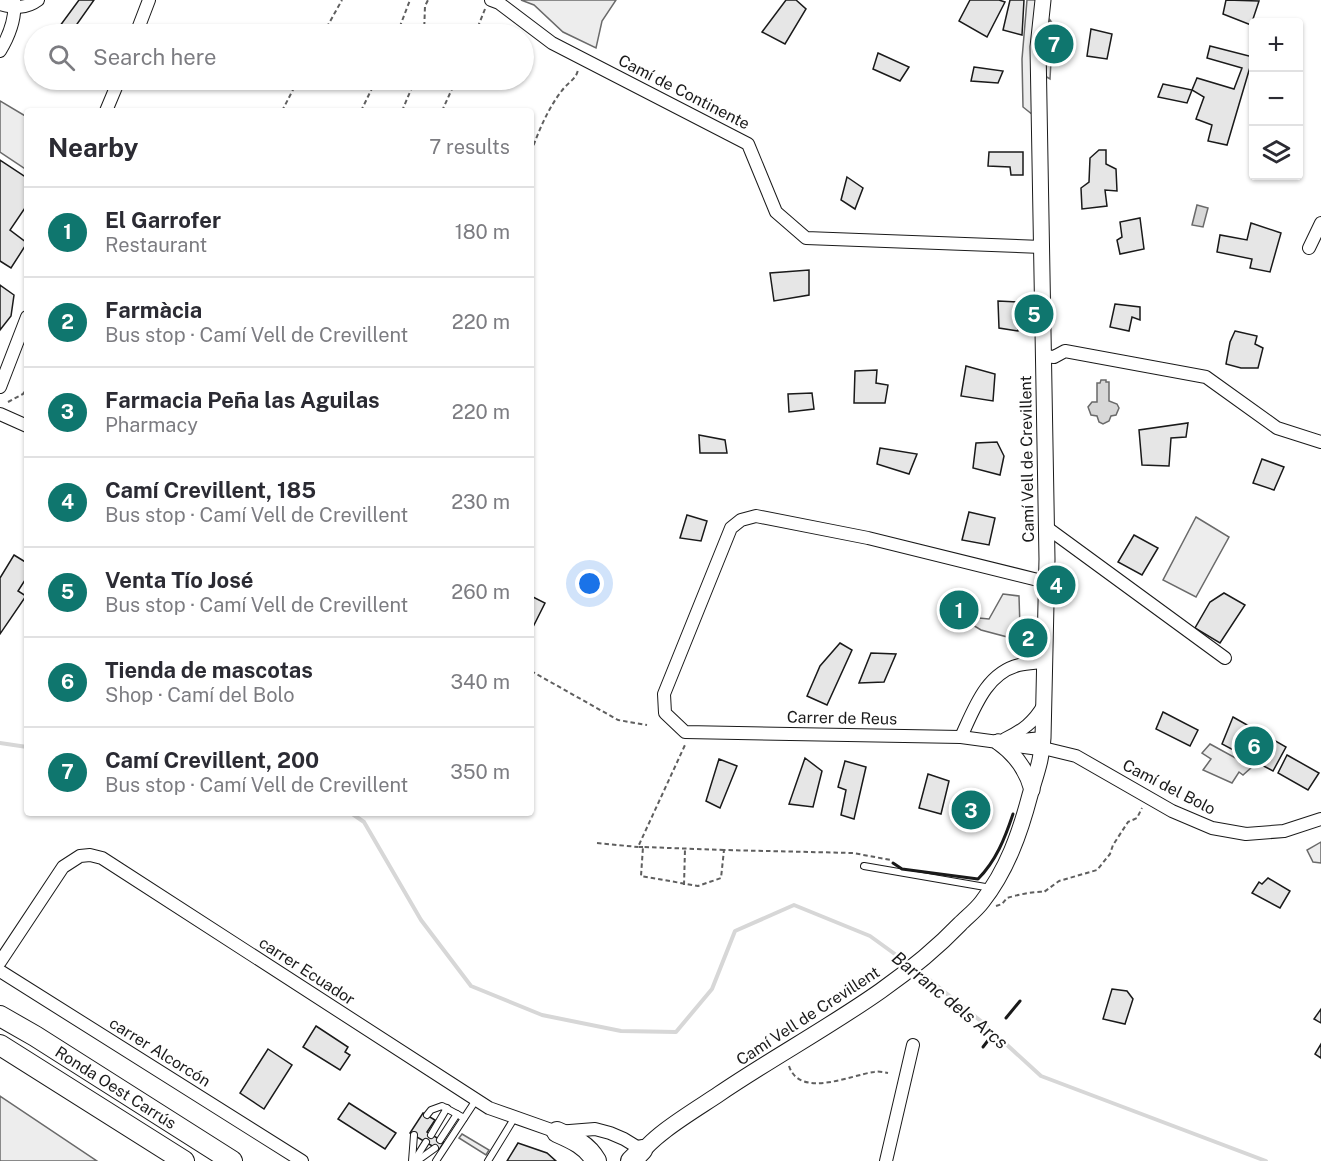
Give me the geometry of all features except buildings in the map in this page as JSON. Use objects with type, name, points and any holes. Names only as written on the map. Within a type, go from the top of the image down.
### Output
[{"type":"main road","name":"Ronda Oest Carrús","points":[[0,1014],[232,1161]]},
{"type":"main road","name":"Ronda Oest Carrús","points":[[0,1045],[184,1161]]},
{"type":"main road","points":[[557,1132],[580,1143],[596,1161]]},
{"type":"street","points":[[0,4],[25,7],[38,0]]},
{"type":"street","points":[[141,22],[142,0]]},
{"type":"street","points":[[141,22],[148,0]]},
{"type":"street","name":"Camí Vell de Crevillent","points":[[637,1157],[699,1108],[894,982],[940,945],[982,902],[1004,867],[1020,832],[1042,759],[1043,743],[1046,527],[1038,47],[1043,0]]},
{"type":"street","name":"Camí de Continente","points":[[488,4],[499,3],[527,24]]},
{"type":"street","points":[[0,51],[12,25],[15,4]]},
{"type":"street","name":"Camí de Continente","points":[[534,29],[552,43],[748,144],[776,212],[806,238],[1042,247]]},
{"type":"street","points":[[107,108],[115,90]]},
{"type":"street","points":[[1309,248],[1321,223]]},
{"type":"street","points":[[0,387],[24,325]]},
{"type":"street","points":[[1043,356],[1054,357],[1065,351],[1206,377],[1277,428],[1321,442]]},
{"type":"street","points":[[3,409],[24,424]]},
{"type":"street","points":[[686,737],[665,713],[664,694],[730,528],[741,520],[756,516],[868,538],[1046,582]]},
{"type":"street","points":[[1046,527],[1225,658]]},
{"type":"street","points":[[961,737],[976,704],[992,680],[1017,665],[1043,662]]},
{"type":"street","points":[[998,742],[1029,725],[1043,705]]},
{"type":"street","name":"Carrer de Reus","points":[[686,737],[961,737],[998,742]]},
{"type":"street","points":[[998,742],[1043,743]]},
{"type":"street","points":[[998,742],[1006,748],[1029,778],[1032,790]]},
{"type":"street","name":"Camí del Bolo","points":[[1043,743],[1076,756],[1172,811],[1212,828],[1246,834],[1284,831],[1321,819]]},
{"type":"street","name":"carrer Ecuador","points":[[0,962],[63,867],[80,856],[90,855],[102,858],[489,1108],[557,1132],[595,1129],[624,1139],[637,1157]]},
{"type":"street","name":"carrer Alcorcón","points":[[0,971],[302,1161]]},
{"type":"street","points":[[886,1161],[913,1045]]},
{"type":"lane","points":[[864,866],[991,888]]},
{"type":"lane","points":[[436,1161],[476,1100]]},
{"type":"lane","points":[[427,1116],[436,1106],[447,1108],[464,1118]]},
{"type":"lane","points":[[431,1135],[447,1108]]},
{"type":"lane","points":[[440,1140],[457,1114]]},
{"type":"lane","points":[[488,1161],[515,1117]]},
{"type":"lane","points":[[414,1135],[415,1161]]},
{"type":"lane","points":[[415,1161],[426,1142]]},
{"type":"lane","points":[[415,1161],[435,1148]]},
{"type":"path","points":[[329,24],[342,0]]},
{"type":"path","points":[[401,24],[410,0]]},
{"type":"path","points":[[424,24],[425,6],[428,0]]},
{"type":"path","points":[[479,24],[488,4]]},
{"type":"path","points":[[534,145],[549,111],[564,87],[576,78],[582,58]]},
{"type":"path","points":[[284,108],[293,90]]},
{"type":"path","points":[[362,108],[371,90]]},
{"type":"path","points":[[403,108],[411,90]]},
{"type":"path","points":[[443,108],[451,90]]},
{"type":"path","points":[[3,409],[24,391]]},
{"type":"path","points":[[534,672],[618,720],[646,725]]},
{"type":"path","points":[[638,847],[686,737]]},
{"type":"path","points":[[989,906],[1002,904],[1012,896],[1022,896],[1034,891],[1044,892],[1059,881],[1097,870],[1110,854],[1115,840],[1128,822],[1137,818],[1144,803]]},
{"type":"path","points":[[597,843],[685,849],[853,853],[891,858],[892,872]]},
{"type":"path","points":[[643,847],[641,876],[698,886],[721,878],[724,850]]},
{"type":"path","points":[[684,885],[685,849]]},
{"type":"path","points":[[784,1053],[791,1071],[807,1083],[824,1083],[874,1072],[888,1073]]},
{"type":"shaded area","points":[[521,0],[616,0],[602,21],[596,48],[563,32],[534,5]]},
{"type":"shaded area","points":[[1027,0],[1038,0],[1033,115],[1023,107],[1022,59]]},
{"type":"shaded area","points":[[1050,20],[1053,24],[1050,79],[1045,76]]},
{"type":"shaded area","points":[[0,101],[24,115],[24,168],[0,152]]},
{"type":"shaded area","points":[[1197,205],[1208,208],[1203,227],[1192,225]]},
{"type":"shaded area","points":[[1101,380],[1109,382],[1109,401],[1117,404],[1119,408],[1116,415],[1111,416],[1109,421],[1103,424],[1099,422],[1097,416],[1091,415],[1088,407],[1092,402],[1097,402],[1097,383]]},
{"type":"shaded area","points":[[1196,517],[1229,537],[1196,597],[1163,580]]},
{"type":"shaded area","points":[[1003,594],[1019,596],[1020,628],[1015,639],[981,630],[971,624],[979,618],[989,619]]},
{"type":"shaded area","points":[[1210,744],[1252,767],[1243,775],[1239,772],[1232,783],[1203,770],[1211,759],[1202,753]]},
{"type":"shaded area","points":[[1321,842],[1321,863],[1313,862],[1307,850]]},
{"type":"shaded area","points":[[0,1096],[97,1161],[0,1161]]},
{"type":"shaded area","points":[[462,1134],[489,1150],[486,1155],[459,1138]]},
{"type":"waterway","name":"Barranc dels Arcs","points":[[0,743],[24,747]]},
{"type":"waterway","name":"Barranc dels Arcs","points":[[355,816],[364,822],[421,920],[471,986],[542,1015],[621,1031],[676,1032],[712,989],[735,931],[794,905],[870,936],[910,965]]},
{"type":"waterway","name":"Barranc dels Arcs","points":[[916,969],[982,1022],[1041,1076],[1266,1161]]},
{"type":"wall","points":[[893,863],[902,869],[978,879],[990,865],[999,849],[1013,814]]},
{"type":"wall","points":[[1006,1018],[1020,1001]]},
{"type":"wall","points":[[983,1047],[993,1034]]},
{"type":"place","name":"Camí Crevillent, 200","points":[[1054,44]]},
{"type":"place","name":"Venta Tío José","points":[[1034,314]]},
{"type":"place","name":"Camí Crevillent, 185","points":[[1056,585]]},
{"type":"place","name":"El Garrofer","points":[[959,610]]},
{"type":"place","name":"Farmàcia","points":[[1028,638]]},
{"type":"place","name":"Tienda de mascotas","points":[[1254,746]]},
{"type":"place","name":"Farmacia Peña las Aguilas","points":[[971,810]]}]
